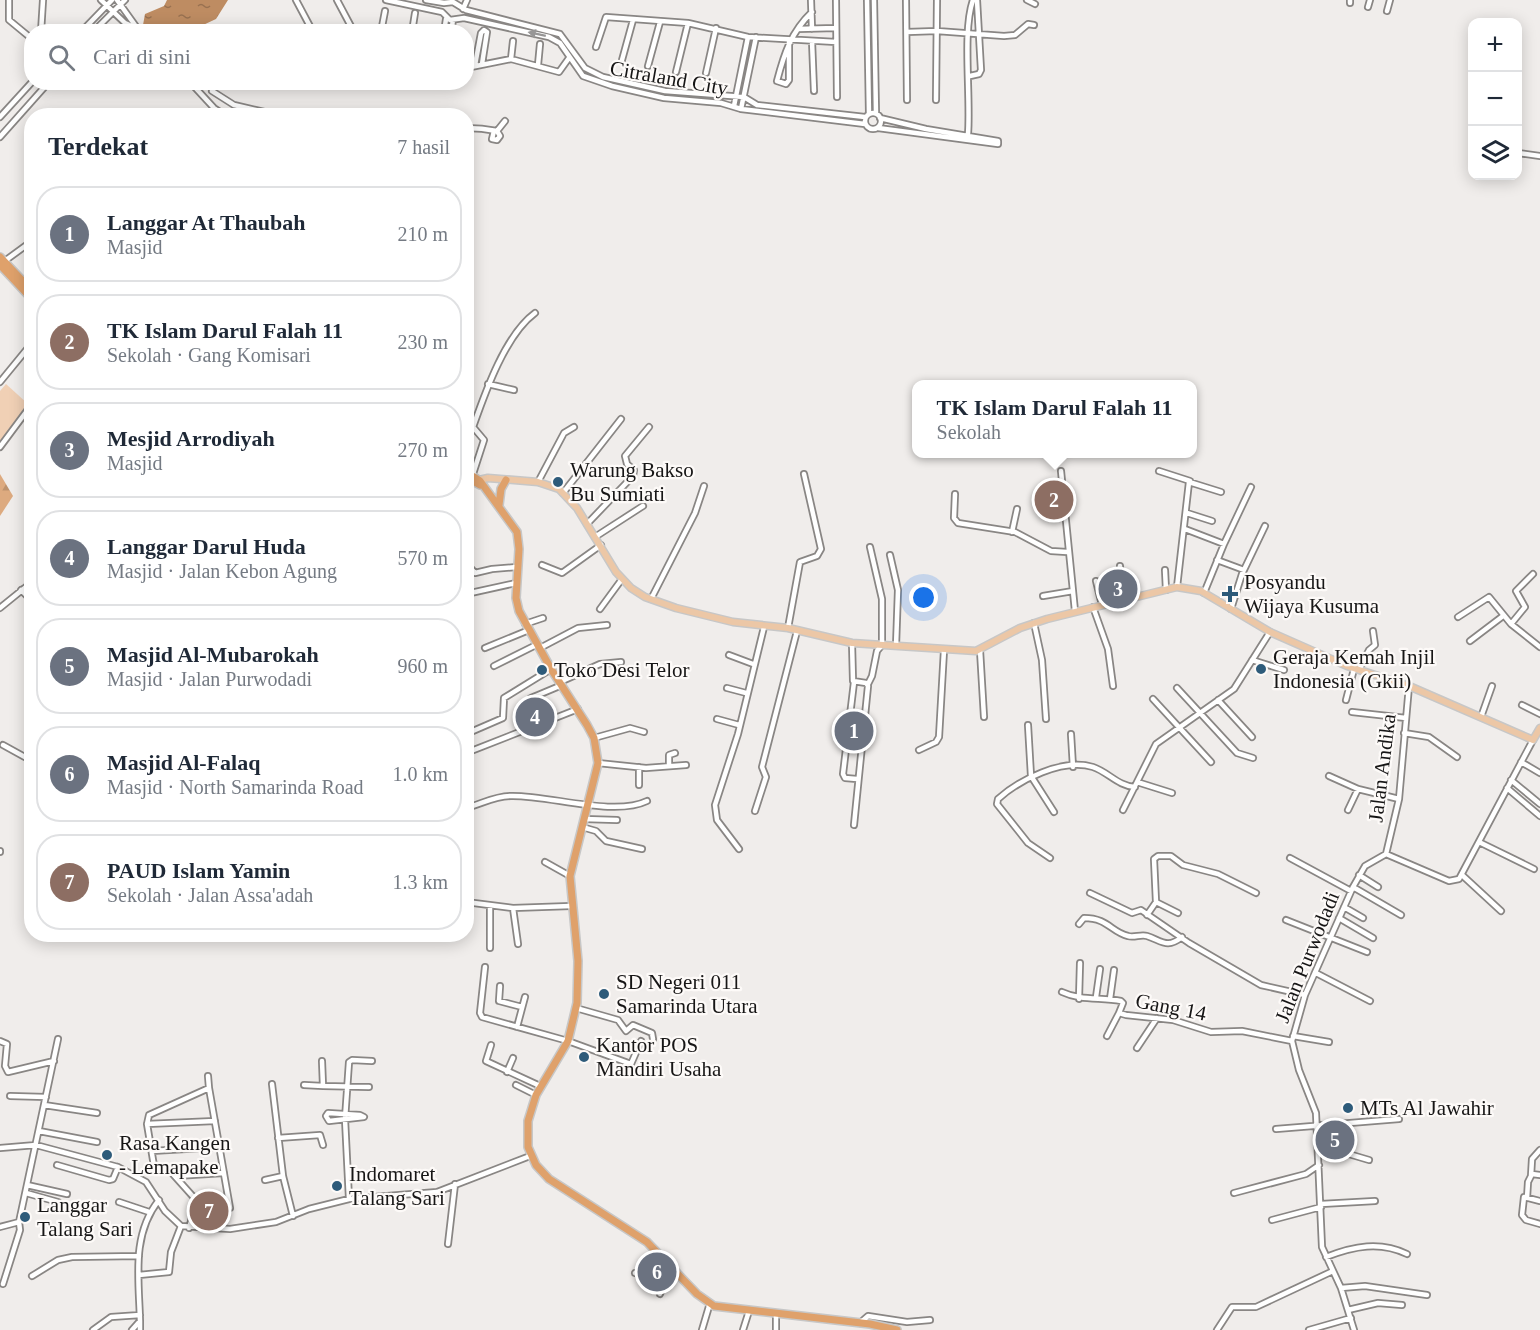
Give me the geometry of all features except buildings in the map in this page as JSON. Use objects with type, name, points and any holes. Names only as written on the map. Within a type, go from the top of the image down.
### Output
[{"type":"highway","points":[[1,262],[24,284]]},
{"type":"highway","points":[[1,262],[24,289]]},
{"type":"highway","points":[[474,479],[499,505],[517,532],[517,605],[551,669],[594,738],[598,763],[570,876],[571,906],[578,961],[576,1008],[568,1041],[536,1095],[527,1130],[530,1156],[549,1179],[647,1242],[697,1294],[710,1303],[721,1308],[860,1323],[897,1330]]},
{"type":"highway","points":[[499,505],[501,489],[506,480]]},
{"type":"main road","points":[[474,477],[538,482],[554,486],[563,493],[587,524],[622,579],[651,599],[688,611],[764,627],[788,628],[852,643],[944,650],[980,650],[1002,636],[1075,612],[1177,587],[1193,588],[1270,632],[1357,669],[1409,686],[1533,740],[1540,728]]},
{"type":"street","points":[[9,0],[9,20],[24,32]]},
{"type":"street","points":[[42,24],[43,0]]},
{"type":"street","points":[[101,0],[130,24]]},
{"type":"street","points":[[88,24],[112,0]]},
{"type":"street","points":[[296,0],[309,24]]},
{"type":"street","points":[[337,0],[350,24]]},
{"type":"street","points":[[386,0],[442,12],[447,19],[446,24]]},
{"type":"street","name":"Citraland City","points":[[426,0],[453,2],[461,8],[560,34],[585,68],[602,80],[665,91],[744,97],[757,105],[878,116]]},
{"type":"street","points":[[453,24],[467,0]]},
{"type":"street","points":[[811,0],[812,29]]},
{"type":"street","points":[[836,0],[837,97]]},
{"type":"street","points":[[865,124],[867,115],[867,0]]},
{"type":"street","points":[[873,0],[878,128],[999,143],[968,134],[926,129],[878,116]]},
{"type":"street","points":[[906,0],[907,100]]},
{"type":"street","points":[[936,100],[937,0]]},
{"type":"street","points":[[968,134],[970,11],[975,0]]},
{"type":"street","points":[[970,76],[979,74],[981,70],[981,34],[975,0]]},
{"type":"street","points":[[1027,0],[1035,4]]},
{"type":"street","points":[[1368,6],[1370,0]]},
{"type":"street","points":[[1387,11],[1390,0]]},
{"type":"street","points":[[100,24],[121,1],[134,24]]},
{"type":"street","points":[[442,12],[444,3]]},
{"type":"street","points":[[383,24],[385,11]]},
{"type":"street","points":[[789,41],[789,80],[786,84],[782,84],[777,81],[789,41],[812,12]]},
{"type":"street","points":[[413,24],[415,13]]},
{"type":"street","points":[[596,47],[606,17],[688,23],[756,38],[836,42]]},
{"type":"street","name":"Citraland City","points":[[447,19],[549,37],[560,43],[582,75],[664,98],[721,103],[741,109],[865,124],[871,130],[878,128]]},
{"type":"street","points":[[622,60],[633,20]]},
{"type":"street","points":[[648,66],[660,22]]},
{"type":"street","points":[[676,72],[688,23]]},
{"type":"street","points":[[907,32],[937,31],[1011,36],[1028,24],[1034,25]]},
{"type":"street","points":[[706,73],[716,28]]},
{"type":"street","points":[[798,29],[836,28]]},
{"type":"street","points":[[482,64],[487,32],[484,30],[481,33],[476,65],[482,64],[511,59],[561,71],[569,58]]},
{"type":"street","points":[[734,106],[733,96],[748,37]]},
{"type":"street","points":[[741,109],[756,38]]},
{"type":"street","points":[[511,59],[513,41]]},
{"type":"street","points":[[812,41],[814,91]]},
{"type":"street","points":[[538,65],[540,44]]},
{"type":"street","points":[[0,117],[25,90]]},
{"type":"street","points":[[25,108],[41,90]]},
{"type":"street","points":[[197,90],[214,108]]},
{"type":"street","points":[[212,91],[234,105],[247,108]]},
{"type":"street","points":[[0,137],[24,110]]},
{"type":"street","points":[[474,129],[495,131],[505,121]]},
{"type":"street","points":[[1522,154],[1540,156]]},
{"type":"street","points":[[1,262],[24,246]]},
{"type":"street","points":[[474,424],[497,363],[535,313]]},
{"type":"street","points":[[0,382],[24,353]]},
{"type":"street","points":[[488,384],[514,390]]},
{"type":"street","points":[[0,447],[24,415]]},
{"type":"street","points":[[563,493],[621,419]]},
{"type":"street","points":[[538,482],[564,433],[574,427]]},
{"type":"street","points":[[587,524],[633,476],[634,470],[627,464],[625,456],[649,427]]},
{"type":"street","points":[[474,428],[484,438],[474,470]]},
{"type":"street","points":[[1061,471],[1067,552],[1075,612]]},
{"type":"street","points":[[1160,471],[1221,492]]},
{"type":"street","points":[[788,628],[800,562],[817,556],[821,549],[804,474]]},
{"type":"street","points":[[1177,587],[1190,481]]},
{"type":"street","points":[[651,599],[695,513],[704,486]]},
{"type":"street","points":[[1204,593],[1251,487]]},
{"type":"street","points":[[954,494],[956,522],[1012,532],[1051,551],[1067,552]]},
{"type":"street","points":[[595,537],[643,506]]},
{"type":"street","points":[[1012,532],[1017,509]]},
{"type":"street","points":[[1187,513],[1212,521]]},
{"type":"street","points":[[1231,609],[1244,570],[1265,526]]},
{"type":"street","points":[[1185,530],[1224,544]]},
{"type":"street","points":[[542,565],[562,573],[601,545]]},
{"type":"street","points":[[854,825],[868,684],[877,651],[882,645],[882,595],[870,547]]},
{"type":"street","points":[[890,555],[898,591],[896,646]]},
{"type":"street","points":[[1217,560],[1244,570]]},
{"type":"street","points":[[1120,566],[1123,600]]},
{"type":"street","points":[[474,572],[517,567]]},
{"type":"street","points":[[1165,570],[1166,590]]},
{"type":"street","points":[[1511,624],[1525,607],[1516,591],[1533,574]]},
{"type":"street","points":[[600,609],[622,579]]},
{"type":"street","points":[[1096,581],[1101,605]]},
{"type":"street","points":[[474,592],[516,583]]},
{"type":"street","points":[[0,608],[24,588]]},
{"type":"street","points":[[21,590],[24,593]]},
{"type":"street","points":[[1043,596],[1072,591]]},
{"type":"street","points":[[1458,617],[1489,597],[1511,624],[1540,647]]},
{"type":"street","points":[[1093,607],[1108,649],[1113,686]]},
{"type":"street","points":[[1470,641],[1503,616]]},
{"type":"street","points":[[484,648],[543,618]]},
{"type":"street","points":[[1034,624],[1042,660],[1046,719]]},
{"type":"street","points":[[494,666],[578,628],[607,625]]},
{"type":"street","points":[[739,849],[721,827],[715,812],[717,797],[739,725],[764,627]]},
{"type":"street","points":[[755,811],[766,777],[762,767],[797,630]]},
{"type":"street","points":[[1346,700],[1357,669],[1376,643],[1373,631]]},
{"type":"street","points":[[1123,810],[1150,751],[1179,727],[1237,686],[1270,632]]},
{"type":"street","points":[[852,643],[854,682],[843,774],[845,778],[857,779]]},
{"type":"street","points":[[919,750],[936,742],[939,736],[944,650]]},
{"type":"street","points":[[980,650],[984,717]]},
{"type":"street","points":[[729,655],[753,664]]},
{"type":"street","points":[[1252,660],[1284,670]]},
{"type":"street","points":[[531,698],[600,664],[621,662]]},
{"type":"street","points":[[474,731],[503,718],[504,698],[551,669]]},
{"type":"street","points":[[854,682],[868,684]]},
{"type":"street","name":"Jalan Andika","points":[[1386,854],[1399,799],[1409,686]]},
{"type":"street","points":[[1481,717],[1492,686]]},
{"type":"street","points":[[727,688],[746,693]]},
{"type":"street","points":[[1177,688],[1237,753],[1253,758]]},
{"type":"street","points":[[1153,699],[1211,762]]},
{"type":"street","points":[[1218,700],[1252,736]]},
{"type":"street","points":[[1522,705],[1540,714]]},
{"type":"street","points":[[474,750],[578,709]]},
{"type":"street","points":[[1352,712],[1406,718]]},
{"type":"street","points":[[717,719],[739,725]]},
{"type":"street","points":[[1028,725],[1031,776],[1054,812]]},
{"type":"street","points":[[594,738],[630,728],[644,732]]},
{"type":"street","points":[[1404,733],[1429,737],[1457,757]]},
{"type":"street","points":[[1071,734],[1073,767]]},
{"type":"street","points":[[1386,854],[1449,881],[1456,881],[1462,875],[1533,740]]},
{"type":"street","points":[[3,746],[24,757]]},
{"type":"street","points":[[669,765],[669,755],[675,753]]},
{"type":"street","points":[[1521,762],[1540,773]]},
{"type":"street","points":[[598,763],[639,767],[686,765]]},
{"type":"street","points":[[639,767],[639,784]]},
{"type":"street","points":[[1050,858],[1028,843],[998,804],[998,799],[1012,786],[1031,776],[1073,767],[1093,767],[1124,785],[1136,784],[1172,793]]},
{"type":"street","points":[[1329,776],[1358,789],[1399,799]]},
{"type":"street","points":[[1511,780],[1540,804]]},
{"type":"street","points":[[1507,788],[1540,816]]},
{"type":"street","points":[[1348,810],[1358,789]]},
{"type":"street","points":[[474,805],[489,798],[510,796],[633,806],[647,801]]},
{"type":"street","points":[[583,823],[606,819],[617,820]]},
{"type":"street","points":[[583,823],[606,841],[642,849]]},
{"type":"street","points":[[1479,842],[1534,869]]},
{"type":"street","name":"Jalan Purwodadi","points":[[1354,1330],[1341,1288],[1321,1243],[1315,1107],[1299,1070],[1292,1038],[1305,995],[1359,875],[1365,866],[1386,854]]},
{"type":"street","points":[[1147,915],[1156,902],[1154,859],[1158,856],[1171,856],[1182,865],[1218,874],[1256,893]]},
{"type":"street","points":[[1290,858],[1401,915]]},
{"type":"street","points":[[545,862],[570,876]]},
{"type":"street","points":[[1359,875],[1377,887]]},
{"type":"street","points":[[1462,875],[1501,911]]},
{"type":"street","points":[[1090,893],[1134,914],[1139,910],[1266,987],[1305,995]]},
{"type":"street","points":[[1156,902],[1178,913]]},
{"type":"street","points":[[474,903],[513,908],[571,906]]},
{"type":"street","points":[[489,948],[490,905]]},
{"type":"street","points":[[1344,907],[1363,918]]},
{"type":"street","points":[[513,908],[518,944]]},
{"type":"street","points":[[1079,924],[1084,918],[1101,921],[1128,936],[1148,936],[1170,945],[1182,938]]},
{"type":"street","points":[[1339,918],[1373,938]]},
{"type":"street","points":[[1286,920],[1367,952]]},
{"type":"street","points":[[1079,999],[1080,963]]},
{"type":"street","points":[[485,967],[481,1016],[568,1041],[632,1065],[641,1041]]},
{"type":"street","points":[[1096,997],[1100,969]]},
{"type":"street","points":[[1110,999],[1114,970]]},
{"type":"street","points":[[1316,973],[1370,1001]]},
{"type":"street","points":[[500,986],[500,1002],[522,1007]]},
{"type":"street","name":"Gang 14","points":[[1062,992],[1079,999],[1096,997],[1123,1002],[1119,1013],[1157,1018],[1211,1032],[1242,1031],[1329,1042]]},
{"type":"street","points":[[517,1027],[525,997]]},
{"type":"street","points":[[576,1008],[618,1020],[626,1031],[633,1025],[652,1033],[653,1039]]},
{"type":"street","points":[[1107,1036],[1119,1013]]},
{"type":"street","points":[[1137,1048],[1157,1018]]},
{"type":"street","points":[[3,1284],[20,1230],[19,1222],[58,1039]]},
{"type":"street","points":[[0,1041],[7,1044],[8,1072],[54,1061]]},
{"type":"street","points":[[486,1061],[491,1045]]},
{"type":"street","points":[[507,1072],[513,1058]]},
{"type":"street","points":[[479,1059],[540,1086]]},
{"type":"street","points":[[322,1061],[323,1086]]},
{"type":"street","points":[[349,1199],[345,1116],[350,1061],[372,1061]]},
{"type":"street","points":[[208,1076],[230,1208]]},
{"type":"street","points":[[272,1084],[283,1176],[293,1216]]},
{"type":"street","points":[[304,1085],[369,1087]]},
{"type":"street","points":[[516,1085],[536,1095]]},
{"type":"street","points":[[209,1088],[150,1114],[147,1124],[154,1166],[176,1176],[224,1173]]},
{"type":"street","points":[[10,1096],[46,1097]]},
{"type":"street","points":[[44,1105],[98,1113]]},
{"type":"street","points":[[1276,1129],[1399,1119]]},
{"type":"street","points":[[147,1124],[215,1121]]},
{"type":"street","points":[[39,1131],[97,1142]]},
{"type":"street","points":[[278,1138],[320,1135],[323,1145]]},
{"type":"street","points":[[0,1148],[36,1145],[118,1167],[146,1182],[170,1216],[181,1226],[189,1228],[255,1227],[309,1209],[349,1199],[432,1193],[530,1156]]},
{"type":"street","points":[[152,1151],[220,1147]]},
{"type":"street","points":[[1540,1150],[1532,1159],[1531,1176],[1527,1198],[1524,1198],[1522,1218],[1540,1224]]},
{"type":"street","points":[[1318,1152],[1342,1152],[1369,1160]]},
{"type":"street","points":[[57,1165],[109,1180],[113,1179],[118,1167]]},
{"type":"street","points":[[1234,1193],[1306,1174],[1319,1165]]},
{"type":"street","points":[[1531,1176],[1540,1175]]},
{"type":"street","points":[[176,1176],[187,1193],[197,1202],[228,1198]]},
{"type":"street","points":[[265,1180],[283,1176]]},
{"type":"street","points":[[448,1244],[455,1184]]},
{"type":"street","points":[[27,1185],[67,1194]]},
{"type":"street","points":[[26,1193],[58,1202]]},
{"type":"street","points":[[1527,1198],[1540,1201]]},
{"type":"street","points":[[140,1330],[139,1256],[142,1226],[149,1212],[159,1200]]},
{"type":"street","points":[[1272,1220],[1321,1205],[1375,1201]]},
{"type":"street","points":[[119,1202],[149,1212]]},
{"type":"street","points":[[189,1228],[197,1202]]},
{"type":"street","points":[[0,1227],[19,1222]]},
{"type":"street","points":[[139,1275],[169,1272],[171,1252],[181,1226]]},
{"type":"street","points":[[1326,1257],[1375,1245],[1394,1248],[1407,1254]]},
{"type":"street","points":[[32,1276],[58,1260],[72,1257],[139,1256]]},
{"type":"street","points":[[1217,1330],[1232,1307],[1256,1307],[1333,1270]]},
{"type":"street","points":[[660,1294],[665,1282],[677,1272]]},
{"type":"street","points":[[635,1273],[665,1282]]},
{"type":"street","points":[[1341,1288],[1371,1286],[1426,1295]]},
{"type":"street","points":[[702,1330],[710,1303]]},
{"type":"street","points":[[1348,1310],[1378,1303],[1402,1305]]},
{"type":"street","points":[[743,1330],[749,1311]]},
{"type":"street","points":[[776,1314],[776,1330]]},
{"type":"street","points":[[860,1323],[868,1316],[907,1322],[930,1320]]},
{"type":"street","points":[[93,1330],[111,1317],[140,1318]]},
{"type":"street","points":[[132,1330],[140,1318]]},
{"type":"street","points":[[1309,1330],[1351,1318]]},
{"type":"green space","points":[[0,474],[13,496],[0,516]]},
{"type":"shaded area","points":[[6,384],[24,400],[24,410],[0,444],[0,391]]},
{"type":"water","points":[[167,0],[228,0],[216,19],[205,24],[143,24],[145,14],[164,6]]},
{"type":"place","name":"Warung Bakso Bu Sumiati","points":[[558,482]]},
{"type":"place","name":"TK Islam Darul Falah 11","points":[[1054,500]]},
{"type":"place","name":"Mesjid Arrodiyah","points":[[1118,589]]},
{"type":"place","name":"Posyandu Wijaya Kusuma","points":[[1230,594]]},
{"type":"place","name":"Geraja Kemah Injil Indonesia (Gkii)","points":[[1261,669]]},
{"type":"place","name":"Toko Desi Telor","points":[[542,670]]},
{"type":"place","name":"Langgar Darul Huda","points":[[535,717]]},
{"type":"place","name":"Langgar At Thaubah","points":[[854,731]]},
{"type":"place","name":"SD Negeri 011 Samarinda Utara","points":[[604,994]]},
{"type":"place","name":"Kantor POS Mandiri Usaha","points":[[584,1057]]},
{"type":"place","name":"MTs Al Jawahir","points":[[1348,1108]]},
{"type":"place","name":"Masjid Al-Mubarokah","points":[[1335,1140]]},
{"type":"place","name":"Rasa Kangen - Lemapake","points":[[107,1155]]},
{"type":"place","name":"Indomaret Talang Sari","points":[[337,1186]]},
{"type":"place","name":"PAUD Islam Yamin","points":[[209,1211]]},
{"type":"place","name":"Langgar Talang Sari","points":[[25,1217]]},
{"type":"place","name":"Masjid Al-Falaq","points":[[657,1272]]}]
